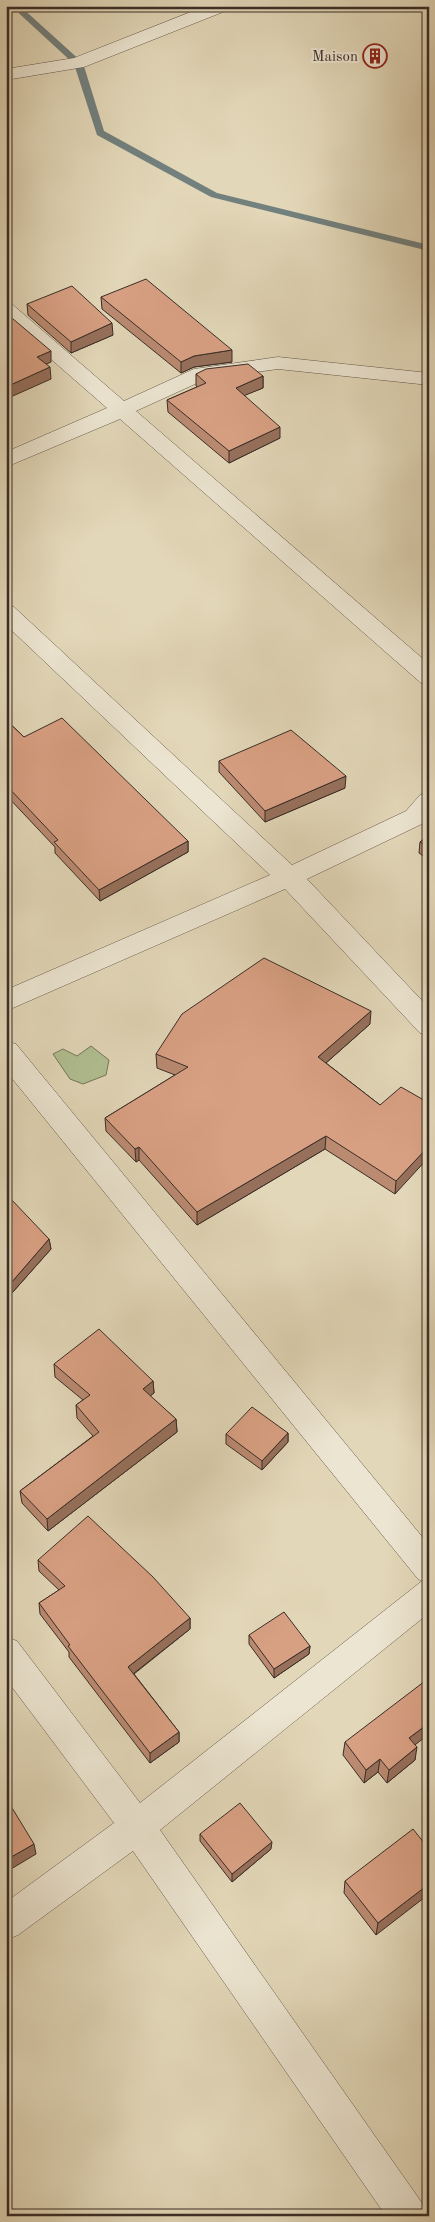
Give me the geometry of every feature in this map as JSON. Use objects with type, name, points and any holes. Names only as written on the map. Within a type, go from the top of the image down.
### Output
[{"type":"street","points":[[6,75],[78,63],[195,12],[222,6]]},
{"type":"street","points":[[6,309],[429,677]]},
{"type":"street","points":[[6,460],[122,410],[201,373],[278,363],[429,379]]},
{"type":"street","points":[[6,612],[289,877],[429,1026]]},
{"type":"street","points":[[6,1001],[289,877],[415,817],[429,801]]},
{"type":"street","points":[[6,1051],[429,1569]]},
{"type":"street","points":[[6,1923],[137,1827],[429,1593]]},
{"type":"street","points":[[6,1652],[137,1827],[409,2216]]},
{"type":"green space","points":[[91,1046],[109,1060],[106,1075],[83,1084],[70,1079],[53,1054],[63,1049],[77,1056]]},
{"type":"building","points":[[146,279],[232,350],[194,356],[181,362],[101,297]]},
{"type":"building","points":[[72,286],[112,323],[71,342],[27,304]]},
{"type":"building","points":[[6,313],[51,351],[37,357],[50,367],[6,387]]},
{"type":"building","points":[[248,364],[263,376],[236,388],[280,427],[229,451],[167,400],[206,383],[196,374],[206,369]]},
{"type":"building","points":[[62,718],[188,841],[99,890],[54,842],[58,840],[6,785],[6,720],[24,737]]},
{"type":"building","points":[[291,730],[346,776],[265,811],[219,761]]},
{"type":"building","points":[[429,835],[429,848],[420,842]]},
{"type":"building","points":[[264,958],[371,1011],[318,1057],[380,1105],[401,1087],[429,1103],[429,1146],[396,1181],[326,1136],[197,1212],[139,1147],[135,1149],[105,1118],[188,1067],[156,1054],[182,1014]]},
{"type":"building","points":[[9,1197],[49,1239],[11,1283],[6,1280],[6,1199]]},
{"type":"building","points":[[99,1329],[153,1381],[143,1389],[176,1419],[47,1519],[20,1491],[99,1432],[76,1405],[90,1395],[54,1364]]},
{"type":"building","points":[[252,1407],[288,1433],[262,1461],[226,1434]]},
{"type":"building","points":[[88,1516],[153,1577],[190,1618],[128,1667],[179,1732],[150,1753],[68,1646],[70,1645],[39,1603],[65,1586],[38,1560]]},
{"type":"building","points":[[284,1612],[310,1646],[274,1669],[249,1635]]},
{"type":"building","points":[[429,1678],[429,1723],[409,1738],[417,1747],[389,1770],[380,1759],[366,1770],[345,1742]]},
{"type":"building","points":[[6,1798],[34,1844],[6,1860]]},
{"type":"building","points":[[240,1803],[272,1842],[232,1874],[200,1834]]},
{"type":"building","points":[[413,1829],[429,1849],[429,1884],[378,1923],[345,1881]]},
{"type":"waterway","points":[[15,6],[78,63],[100,133],[214,195],[429,248]]},
{"type":"place","name":"Maison","points":[[375,56]]}]
